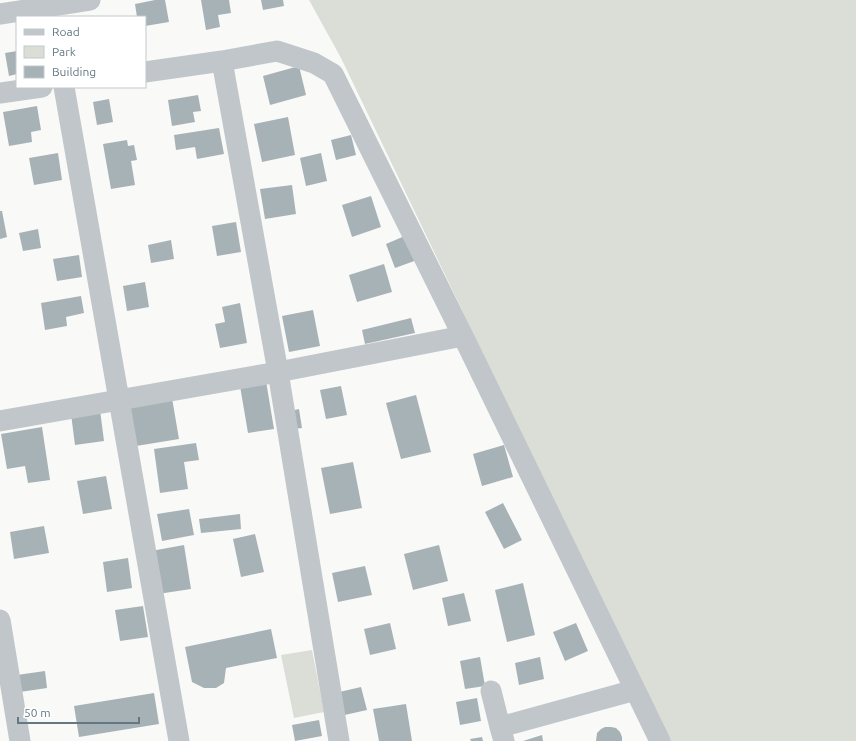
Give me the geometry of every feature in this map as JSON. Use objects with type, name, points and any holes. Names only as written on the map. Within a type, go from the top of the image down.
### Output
[{"type":"street","points":[[0,14],[90,0]]},
{"type":"street","points":[[146,72],[222,61],[277,51],[314,63],[333,74],[463,336],[660,741]]},
{"type":"street","points":[[222,61],[278,372],[339,741]]},
{"type":"street","points":[[0,93],[35,88]]},
{"type":"street","points":[[64,88],[178,741]]},
{"type":"street","points":[[0,420],[278,372],[463,336]]},
{"type":"street","points":[[0,620],[20,741]]},
{"type":"street","points":[[492,691],[502,734],[635,690]]},
{"type":"green space","points":[[309,0],[856,0],[856,741],[669,741],[341,58]]},
{"type":"green space","points":[[312,650],[324,712],[294,718],[281,655]]},
{"type":"building","points":[[155,0],[165,0],[169,22],[146,26],[146,16],[137,16],[135,4]]},
{"type":"building","points":[[201,0],[229,0],[231,13],[218,15],[220,27],[206,30]]},
{"type":"building","points":[[261,0],[283,0],[284,6],[263,10]]},
{"type":"building","points":[[16,51],[16,74],[9,76],[5,53]]},
{"type":"building","points":[[299,66],[306,95],[270,105],[263,76]]},
{"type":"building","points":[[198,95],[201,111],[193,112],[195,122],[172,126],[168,100]]},
{"type":"building","points":[[109,99],[113,122],[97,125],[93,102]]},
{"type":"building","points":[[37,106],[41,130],[31,132],[32,142],[9,146],[3,112]]},
{"type":"building","points":[[288,117],[295,155],[262,162],[254,124]]},
{"type":"building","points":[[219,128],[224,154],[197,159],[195,147],[176,150],[174,135]]},
{"type":"building","points":[[351,135],[356,155],[336,160],[331,140]]},
{"type":"building","points":[[127,140],[128,146],[134,145],[137,160],[131,161],[135,185],[111,189],[103,144]]},
{"type":"building","points":[[58,153],[62,180],[34,185],[29,158]]},
{"type":"building","points":[[321,153],[327,181],[306,186],[300,158]]},
{"type":"building","points":[[292,185],[296,214],[265,219],[260,189]]},
{"type":"building","points":[[371,196],[381,227],[352,237],[342,205]]},
{"type":"building","points":[[0,211],[2,211],[7,237],[0,239]]},
{"type":"building","points":[[236,222],[241,252],[217,256],[212,226]]},
{"type":"building","points":[[38,229],[41,248],[23,251],[19,233]]},
{"type":"building","points":[[407,235],[417,260],[395,268],[386,244]]},
{"type":"building","points":[[171,240],[174,259],[151,263],[148,245]]},
{"type":"building","points":[[79,255],[82,277],[57,281],[53,259]]},
{"type":"building","points":[[384,264],[392,292],[357,302],[349,275]]},
{"type":"building","points":[[145,282],[149,307],[127,311],[123,286]]},
{"type":"building","points":[[81,296],[84,313],[66,317],[67,326],[45,330],[41,303]]},
{"type":"building","points":[[240,303],[247,343],[220,348],[215,324],[225,322],[222,307]]},
{"type":"building","points":[[313,310],[320,346],[289,352],[282,316]]},
{"type":"building","points":[[411,318],[415,333],[365,344],[362,330]]},
{"type":"building","points":[[266,381],[274,429],[248,433],[240,386]]},
{"type":"building","points":[[341,386],[347,415],[326,419],[320,390]]},
{"type":"building","points":[[416,395],[431,452],[401,459],[386,403]]},
{"type":"building","points":[[172,398],[179,439],[130,447],[123,406]]},
{"type":"building","points":[[299,409],[302,428],[294,429],[291,411]]},
{"type":"building","points":[[100,410],[104,441],[75,445],[71,414]]},
{"type":"building","points":[[42,427],[50,480],[28,483],[25,466],[7,469],[1,434]]},
{"type":"building","points":[[196,443],[199,460],[184,462],[188,489],[160,493],[154,449]]},
{"type":"building","points":[[504,445],[513,477],[482,486],[473,454]]},
{"type":"building","points":[[353,462],[362,508],[330,514],[321,468]]},
{"type":"building","points":[[106,476],[112,509],[83,514],[77,481]]},
{"type":"building","points":[[503,503],[522,540],[504,549],[485,512]]},
{"type":"building","points":[[189,509],[194,535],[162,541],[157,514]]},
{"type":"building","points":[[240,514],[241,529],[201,533],[199,519]]},
{"type":"building","points":[[44,526],[49,553],[14,559],[10,532]]},
{"type":"building","points":[[255,534],[264,572],[241,577],[233,539]]},
{"type":"building","points":[[184,545],[191,589],[158,594],[151,551]]},
{"type":"building","points":[[439,545],[448,581],[413,590],[404,554]]},
{"type":"building","points":[[128,558],[132,588],[107,592],[103,562]]},
{"type":"building","points":[[365,566],[372,595],[338,602],[332,573]]},
{"type":"building","points":[[523,583],[535,635],[507,642],[495,590]]},
{"type":"building","points":[[464,593],[471,621],[448,626],[442,598]]},
{"type":"building","points":[[143,606],[148,637],[120,641],[115,610]]},
{"type":"building","points":[[390,623],[396,649],[370,655],[364,629]]},
{"type":"building","points":[[576,623],[588,651],[565,661],[553,632]]},
{"type":"building","points":[[271,629],[277,658],[226,668],[224,683],[216,688],[204,688],[192,682],[185,647]]},
{"type":"building","points":[[480,657],[485,686],[465,689],[460,661]]},
{"type":"building","points":[[540,657],[544,679],[519,685],[515,663]]},
{"type":"building","points":[[45,671],[47,688],[20,692],[17,675]]},
{"type":"building","points":[[361,687],[367,710],[340,716],[335,693]]},
{"type":"building","points":[[154,693],[159,724],[79,737],[74,706]]},
{"type":"building","points":[[477,698],[481,721],[460,725],[456,702]]},
{"type":"building","points":[[406,704],[412,741],[379,741],[373,709]]},
{"type":"building","points":[[319,720],[322,736],[295,741],[292,725]]},
{"type":"building","points":[[605,727],[616,728],[620,732],[622,741],[596,741],[597,733]]},
{"type":"building","points":[[542,735],[543,741],[523,741]]},
{"type":"building","points":[[482,737],[483,741],[471,741],[470,739]]}]
